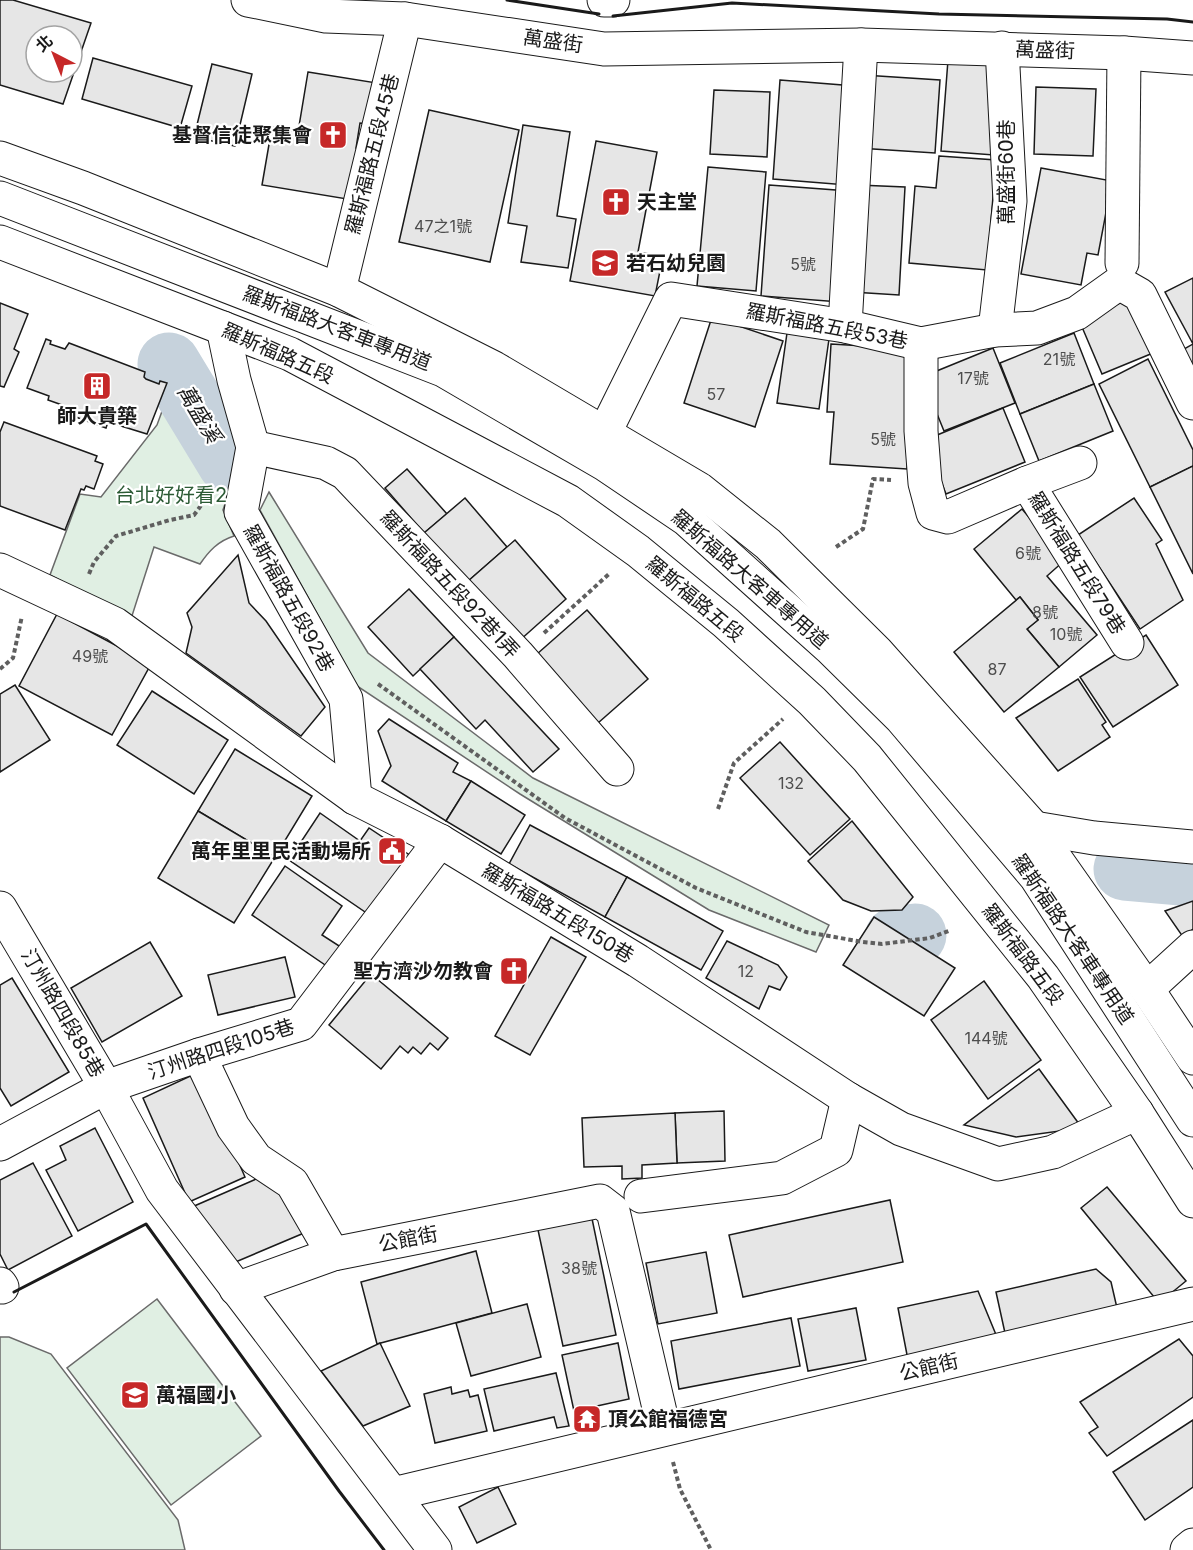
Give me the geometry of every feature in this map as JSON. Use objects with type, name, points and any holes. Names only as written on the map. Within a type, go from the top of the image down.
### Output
[{"type":"street","name":"萬盛街","points":[[248,0],[326,8],[604,49],[861,45],[1002,48],[1193,58]]},
{"type":"street","points":[[604,0],[613,0]]},
{"type":"street","name":"羅斯福路五段45巷","points":[[339,290],[405,19]]},
{"type":"street","points":[[844,326],[861,45]]},
{"type":"street","name":"萬盛街60巷","points":[[995,330],[1010,201],[1002,48]]},
{"type":"street","points":[[1124,53],[1121,273],[1140,295],[1193,403]]},
{"type":"street","points":[[0,158],[83,188],[339,290],[494,368],[699,489],[768,544],[884,660],[1034,828],[1193,1058]]},
{"type":"street","name":"羅斯福路大客車專用道","points":[[0,198],[443,370],[606,465],[686,519],[831,649],[902,718],[1036,877],[1193,1120]]},
{"type":"street","name":"羅斯福路五段","points":[[0,242],[290,354],[568,501],[638,551],[726,623],[812,701],[867,758],[1036,968],[1137,1113],[1193,1201]]},
{"type":"street","name":"羅斯福路五段53巷","points":[[604,434],[671,299],[844,326],[921,344],[995,330],[1037,328],[1077,313],[1121,273]]},
{"type":"street","name":"羅斯福路五段92巷","points":[[223,328],[234,380],[253,447],[241,512],[346,699],[355,798]]},
{"type":"street","name":"羅斯福路五段79巷","points":[[921,344],[921,431],[925,483],[933,513],[948,517],[1080,463]]},
{"type":"street","name":"羅斯福路五段92巷1弄","points":[[253,447],[326,463],[345,473],[518,655],[617,768]]},
{"type":"street","name":"羅斯福路五段79巷","points":[[1027,483],[1127,644]]},
{"type":"street","name":"羅斯福路五段150巷","points":[[14,576],[115,624],[355,798],[441,841],[638,961],[848,1099],[901,1129],[998,1164],[1053,1152],[1137,1113]]},
{"type":"street","points":[[1034,828],[1094,838],[1193,847]]},
{"type":"street","name":"汀州路四段105巷","points":[[0,1144],[106,1087],[199,1055],[302,1024],[441,841]]},
{"type":"street","name":"汀州路四段85巷","points":[[0,908],[106,1087],[162,1190],[236,1289]]},
{"type":"street","points":[[1147,989],[1193,947]]},
{"type":"street","points":[[199,1055],[233,1127],[256,1159],[292,1183],[333,1254]]},
{"type":"street","points":[[641,1196],[782,1178],[836,1150],[848,1099]]},
{"type":"street","name":"公館街","points":[[236,1289],[333,1254],[600,1201],[613,1211],[664,1429]]},
{"type":"street","points":[[236,1289],[435,1550]]},
{"type":"street","name":"公館街","points":[[393,1494],[1193,1304]]},
{"type":"street","points":[[1187,1550],[1193,1545]]},
{"type":"path","points":[[836,547],[863,529],[873,478],[925,483]]},
{"type":"path","points":[[77,606],[94,562],[116,536],[194,515],[214,486]]},
{"type":"path","points":[[0,669],[13,658],[14,576]]},
{"type":"path","points":[[565,614],[590,590]]},
{"type":"path","points":[[332,674],[363,674],[565,818],[696,888],[806,932],[863,942],[882,944],[930,938],[951,930]]},
{"type":"path","points":[[718,809],[734,763],[777,723],[812,701]]},
{"type":"path","points":[[664,1429],[680,1489],[711,1550]]},
{"type":"green space","name":"台北好好看2","points":[[164,406],[219,463],[237,469],[223,510],[234,536],[214,547],[200,564],[154,547],[131,619],[50,575],[80,494],[101,497],[157,425]]},
{"type":"green space","points":[[269,492],[368,653],[533,778],[829,925],[816,952],[709,910],[520,794],[357,686],[260,510]]},
{"type":"green space","points":[[157,1299],[261,1436],[171,1505],[67,1368]]},
{"type":"green space","points":[[0,1337],[9,1337],[51,1354],[178,1520],[185,1550],[0,1550]]},
{"type":"building","points":[[0,0],[13,0],[91,23],[84,43],[84,24],[24,24],[24,84],[70,84],[63,104],[0,85]]},
{"type":"building","points":[[93,58],[192,86],[180,128],[82,99]]},
{"type":"building","points":[[948,60],[999,64],[994,155],[941,151]]},
{"type":"building","points":[[212,64],[252,74],[235,146],[194,137]]},
{"type":"building","points":[[308,72],[377,83],[370,124],[360,123],[356,148],[368,149],[359,201],[262,185],[272,127],[298,132]]},
{"type":"building","points":[[863,75],[940,80],[935,153],[858,148]]},
{"type":"building","points":[[780,80],[855,86],[847,185],[773,179]]},
{"type":"building","points":[[1036,87],[1096,89],[1093,156],[1034,154]]},
{"type":"building","points":[[714,90],[770,92],[767,157],[710,154]]},
{"type":"building","points":[[429,110],[519,130],[490,262],[399,242]]},
{"type":"building","points":[[523,125],[570,132],[557,216],[576,219],[568,268],[521,262],[527,226],[508,223]]},
{"type":"building","name":"天主堂","points":[[596,141],[657,152],[638,252],[663,256],[655,296],[570,281]]},
{"type":"building","points":[[939,156],[996,160],[987,270],[909,263],[915,186],[936,188]]},
{"type":"building","points":[[708,167],[766,172],[756,291],[697,286]]},
{"type":"building","points":[[1041,168],[1112,181],[1098,255],[1087,253],[1081,285],[1021,274]]},
{"type":"building","points":[[769,185],[849,191],[840,302],[761,296]]},
{"type":"building","points":[[858,185],[905,187],[899,295],[852,292]]},
{"type":"building","points":[[1193,278],[1193,344],[1165,292]]},
{"type":"building","points":[[1130,299],[1153,353],[1102,374],[1079,320]]},
{"type":"building","points":[[0,303],[28,314],[14,349],[19,352],[4,387],[0,386]]},
{"type":"building","points":[[712,317],[783,341],[755,427],[684,403]]},
{"type":"building","points":[[788,326],[830,332],[819,409],[777,403]]},
{"type":"building","points":[[1074,333],[1094,384],[1020,414],[1000,363]]},
{"type":"building","name":"師大貴築","points":[[46,339],[51,341],[50,344],[65,349],[69,343],[145,372],[146,379],[159,384],[160,381],[167,383],[147,434],[108,422],[106,428],[62,412],[65,406],[48,400],[49,396],[27,388]]},
{"type":"building","points":[[831,344],[914,349],[907,469],[830,464],[834,412],[827,412]]},
{"type":"building","points":[[1193,344],[1193,366],[1184,349]]},
{"type":"building","points":[[993,348],[1015,403],[944,431],[922,377]]},
{"type":"building","points":[[1148,359],[1193,450],[1193,466],[1150,487],[1099,384]]},
{"type":"building","points":[[1094,384],[1113,431],[1039,461],[1020,414]]},
{"type":"building","points":[[1003,408],[1025,462],[946,494],[925,440]]},
{"type":"building","points":[[4,422],[97,456],[95,461],[103,464],[94,489],[86,486],[84,490],[81,489],[65,530],[0,506],[0,432]]},
{"type":"building","points":[[1193,466],[1193,574],[1150,487]]},
{"type":"building","points":[[407,469],[447,514],[424,533],[385,488]]},
{"type":"building","points":[[465,498],[507,547],[467,582],[424,533]]},
{"type":"building","points":[[1134,498],[1162,540],[1156,544],[1183,600],[1140,629],[1078,535]]},
{"type":"building","points":[[1022,509],[1065,560],[1047,576],[1097,635],[1059,667],[1027,629],[1038,620],[1020,597],[1016,600],[974,549]]},
{"type":"building","points":[[515,540],[566,599],[519,641],[467,582]]},
{"type":"building","points":[[238,555],[249,603],[266,621],[325,707],[301,736],[186,653],[192,627],[187,613]]},
{"type":"building","points":[[409,589],[454,637],[413,676],[368,627]]},
{"type":"building","points":[[1020,597],[1038,620],[1027,629],[1059,667],[1004,712],[954,652]]},
{"type":"building","points":[[587,610],[648,679],[598,723],[537,654]]},
{"type":"building","points":[[57,614],[151,664],[112,735],[19,686]]},
{"type":"building","points":[[1146,635],[1178,685],[1113,727],[1080,677]]},
{"type":"building","points":[[454,637],[559,749],[533,772],[485,720],[476,729],[420,669]]},
{"type":"building","points":[[1078,679],[1106,722],[1102,725],[1110,737],[1058,771],[1016,718]]},
{"type":"building","points":[[15,685],[50,740],[0,772],[0,694]]},
{"type":"building","points":[[152,691],[228,740],[194,794],[117,745]]},
{"type":"building","points":[[389,719],[458,763],[453,772],[471,781],[446,821],[382,781],[391,766],[378,731]]},
{"type":"building","points":[[780,742],[850,819],[810,855],[740,778]]},
{"type":"building","points":[[235,749],[312,796],[275,857],[198,811]]},
{"type":"building","points":[[471,781],[525,815],[501,854],[446,821]]},
{"type":"building","points":[[198,811],[275,857],[234,923],[158,878]]},
{"type":"building","points":[[320,813],[360,841],[369,828],[411,856],[371,916],[289,860]]},
{"type":"building","points":[[852,821],[913,897],[902,910],[871,911],[843,900],[808,861]]},
{"type":"building","points":[[530,825],[627,877],[605,917],[509,864]]},
{"type":"building","points":[[285,866],[342,906],[322,935],[347,951],[334,971],[252,915]]},
{"type":"building","points":[[627,877],[723,931],[701,970],[605,917]]},
{"type":"building","points":[[1193,901],[1193,929],[1183,937],[1165,911]]},
{"type":"building","points":[[874,917],[955,968],[924,1016],[843,965]]},
{"type":"building","points":[[551,937],[586,957],[530,1055],[495,1036]]},
{"type":"building","points":[[727,941],[778,965],[787,977],[780,990],[769,986],[759,1009],[706,978]]},
{"type":"building","points":[[150,942],[182,996],[102,1042],[71,988]]},
{"type":"building","points":[[285,957],[295,997],[218,1015],[208,975]]},
{"type":"building","points":[[371,974],[448,1038],[438,1050],[430,1043],[421,1054],[413,1047],[408,1053],[400,1046],[381,1069],[329,1025]]},
{"type":"building","points":[[12,978],[69,1072],[11,1106],[0,1088],[0,985]]},
{"type":"building","points":[[984,981],[1041,1060],[988,1099],[931,1020]]},
{"type":"building","points":[[1039,1069],[1082,1128],[1016,1137],[964,1125]]},
{"type":"building","points":[[199,1072],[245,1177],[189,1202],[143,1098]]},
{"type":"building","points":[[724,1111],[725,1161],[677,1163],[675,1113]]},
{"type":"building","points":[[675,1113],[677,1163],[642,1165],[642,1178],[622,1179],[622,1166],[584,1167],[582,1118]]},
{"type":"building","points":[[95,1128],[133,1202],[78,1231],[46,1170],[66,1160],[60,1146]]},
{"type":"building","points":[[33,1163],[72,1236],[8,1270],[0,1254],[0,1180]]},
{"type":"building","points":[[277,1170],[304,1233],[219,1269],[192,1207]]},
{"type":"building","points":[[1107,1187],[1186,1281],[1159,1303],[1081,1208]]},
{"type":"building","points":[[890,1200],[903,1262],[743,1297],[729,1235]]},
{"type":"building","points":[[589,1204],[616,1335],[563,1346],[535,1216]]},
{"type":"building","points":[[476,1251],[492,1313],[377,1344],[361,1282]]},
{"type":"building","points":[[706,1252],[717,1313],[658,1324],[646,1263]]},
{"type":"building","points":[[1096,1269],[1111,1282],[1117,1308],[1005,1333],[996,1292]]},
{"type":"building","points":[[978,1291],[999,1342],[908,1360],[898,1308]]},
{"type":"building","points":[[527,1304],[541,1357],[471,1376],[456,1323]]},
{"type":"building","points":[[856,1308],[866,1360],[808,1371],[798,1319]]},
{"type":"building","points":[[791,1318],[800,1366],[679,1389],[671,1341]]},
{"type":"building","points":[[1179,1339],[1193,1356],[1193,1397],[1107,1456],[1089,1433],[1098,1427],[1080,1402]]},
{"type":"building","points":[[380,1343],[410,1406],[363,1426],[321,1371]]},
{"type":"building","points":[[618,1343],[629,1399],[574,1411],[562,1355]]},
{"type":"building","points":[[556,1373],[569,1426],[557,1428],[554,1417],[494,1431],[484,1389]]},
{"type":"building","points":[[451,1387],[452,1394],[468,1390],[470,1397],[478,1395],[487,1431],[435,1443],[424,1394]]},
{"type":"building","points":[[1193,1420],[1193,1487],[1145,1520],[1113,1472]]},
{"type":"building","points":[[498,1487],[516,1524],[477,1543],[459,1507]]},
{"type":"waterway","name":"萬盛溪","points":[[169,364],[229,463]]},
{"type":"waterway","name":"萬盛溪","points":[[1125,869],[1193,875]]},
{"type":"waterway","name":"萬盛溪","points":[[896,938],[915,935]]},
{"type":"wall","points":[[507,0],[599,14]]},
{"type":"wall","points":[[613,16],[732,3],[939,14],[1167,19],[1193,22]]},
{"type":"wall","points":[[14,1292],[146,1224],[384,1550]]},
{"type":"place","name":"基督信徒聚集會","points":[[333,135]]},
{"type":"place","name":"天主堂","points":[[616,202]]},
{"type":"place","name":"若石幼兒園","points":[[605,263]]},
{"type":"place","name":"師大貴築","points":[[97,386]]},
{"type":"place","name":"萬年里里民活動場所","points":[[392,851]]},
{"type":"place","name":"聖方濟沙勿教會","points":[[514,971]]},
{"type":"place","name":"萬福國小","points":[[135,1395]]},
{"type":"place","name":"頂公館福德宮","points":[[587,1419]]}]
